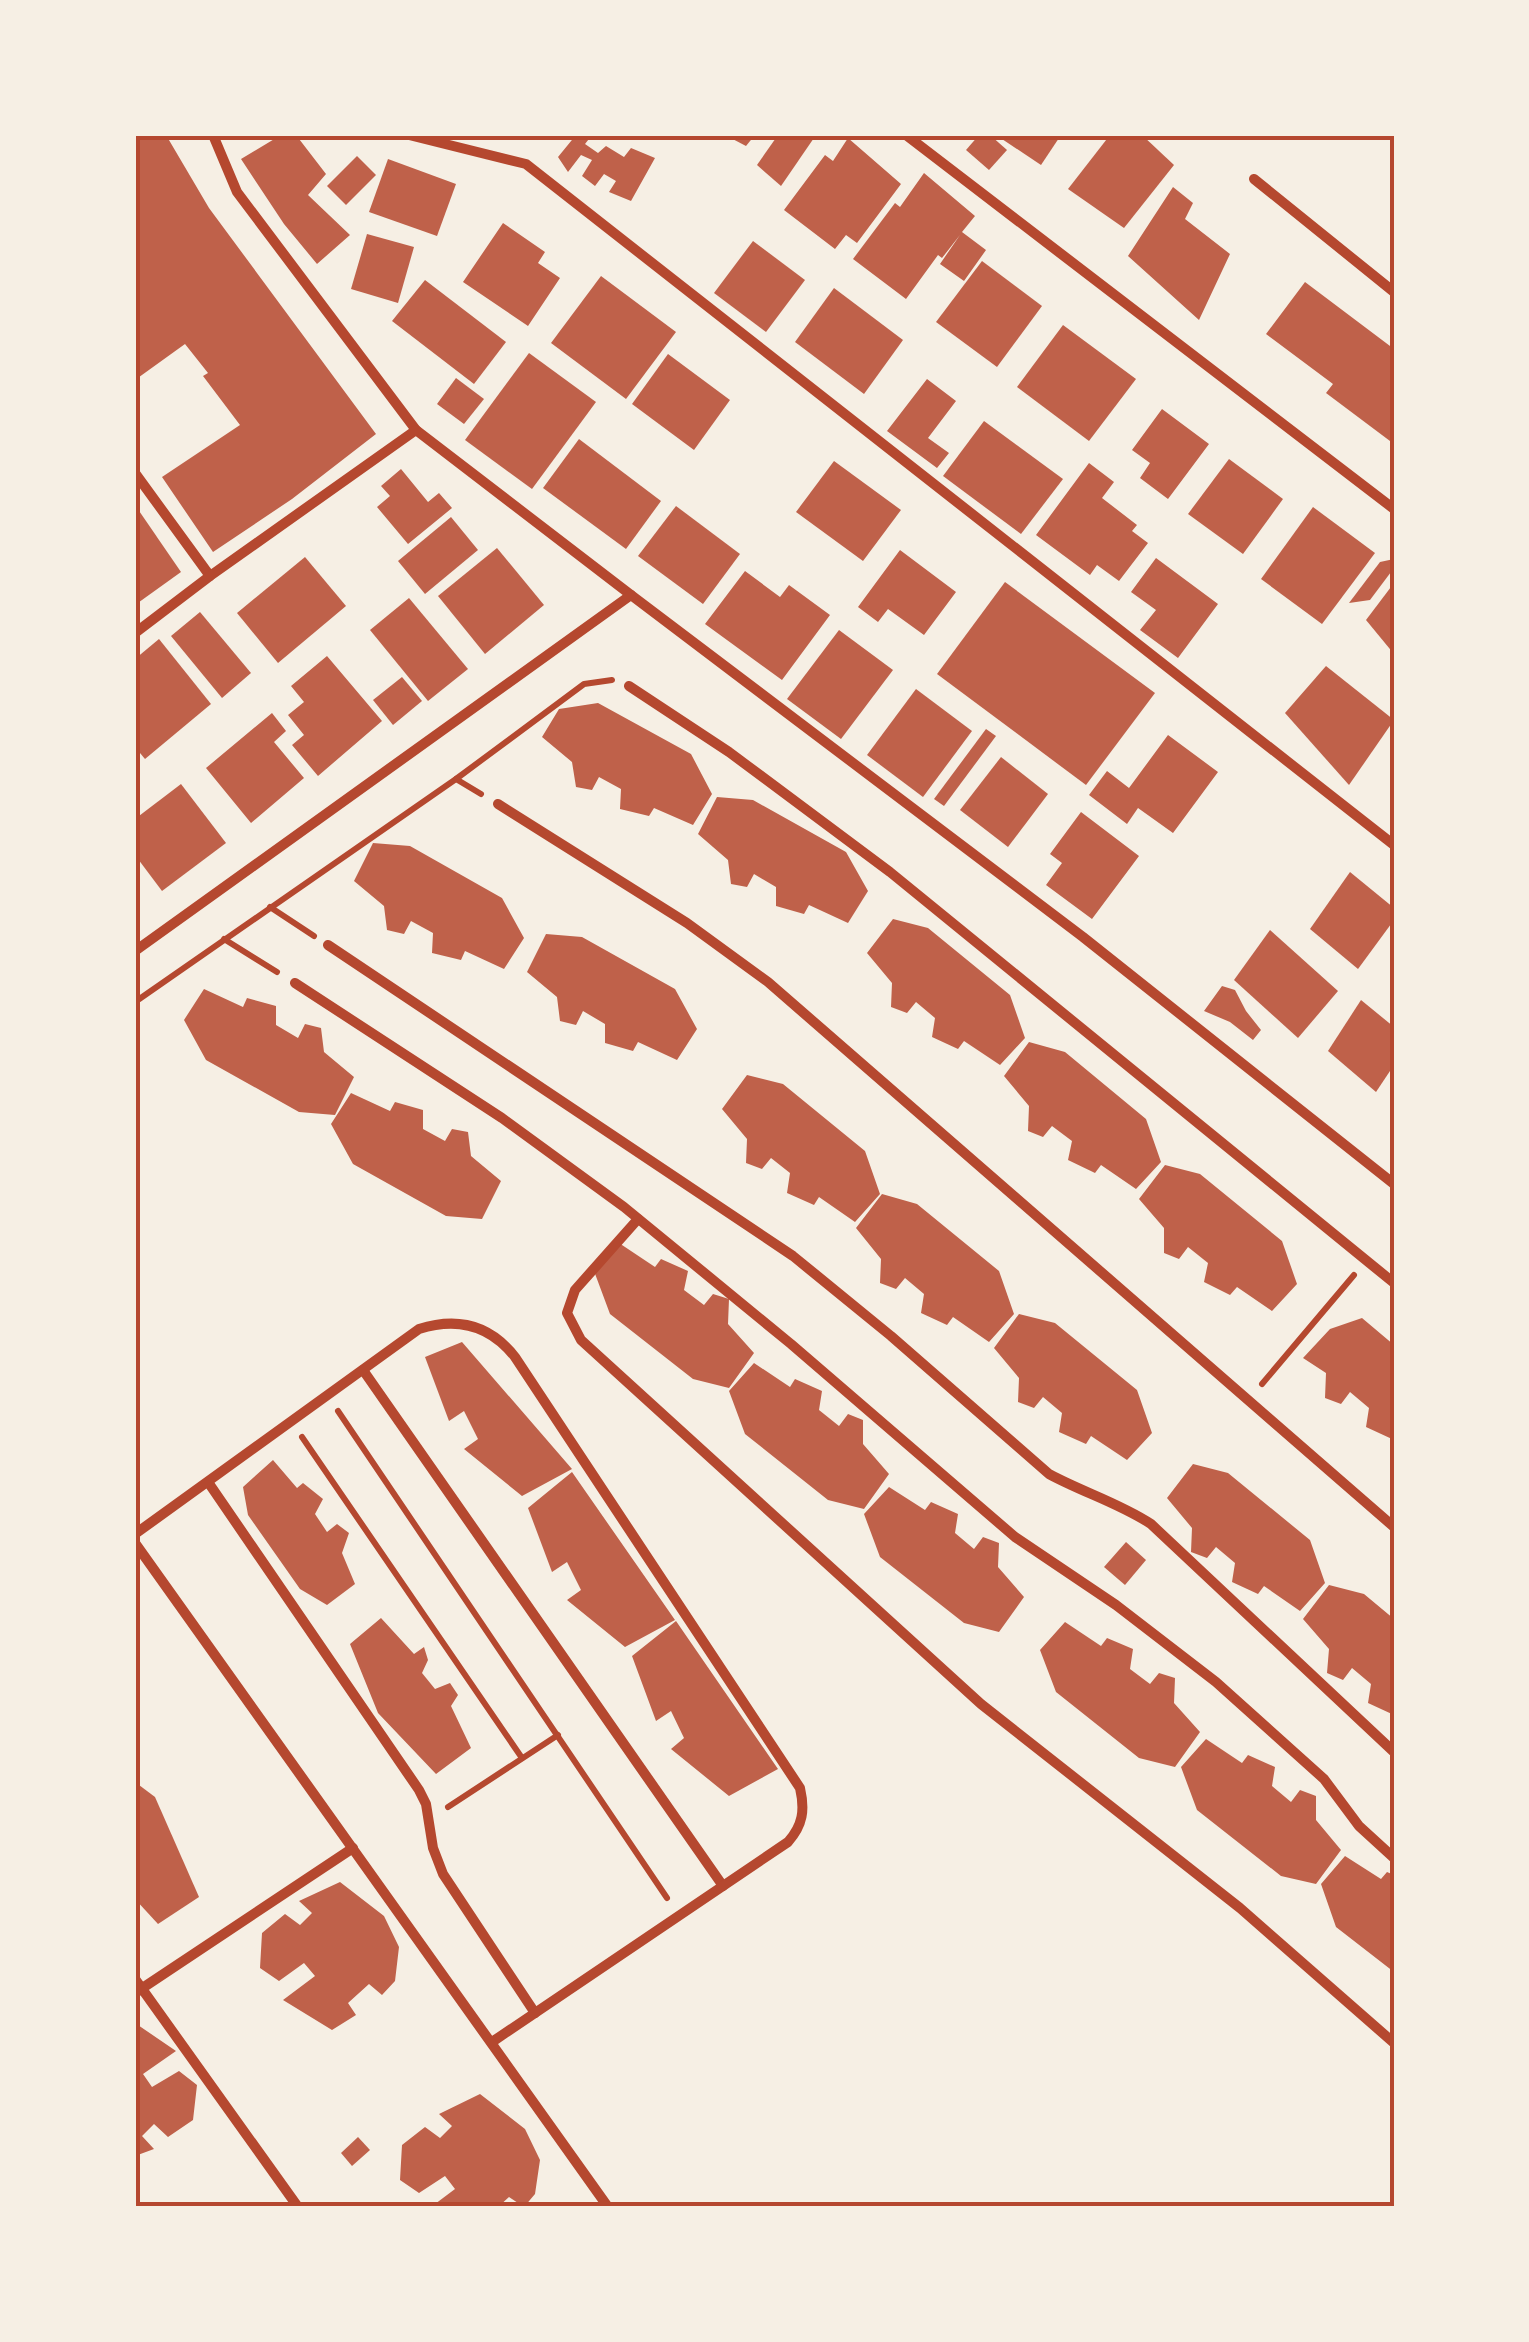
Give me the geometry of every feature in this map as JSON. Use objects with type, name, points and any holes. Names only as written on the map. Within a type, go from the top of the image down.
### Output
[{"type":"street","points":[[213,135],[237,192],[416,430],[1083,937],[1392,1179]]},
{"type":"street","points":[[409,135],[526,164],[1394,845]]},
{"type":"street","points":[[906,135],[1394,509]]},
{"type":"street","points":[[1254,179],[1394,292]]},
{"type":"street","points":[[135,633],[416,430]]},
{"type":"street","points":[[135,473],[210,576]]},
{"type":"street","points":[[135,950],[631,595]]},
{"type":"street","points":[[629,686],[728,752],[890,872],[1394,1283]]},
{"type":"street","points":[[498,804],[688,923],[768,982],[1394,1528]]},
{"type":"street","points":[[328,945],[793,1256],[1049,1474],[1151,1524],[1394,1752]]},
{"type":"street","points":[[295,983],[502,1118],[638,1218],[1015,1536],[1116,1605],[1216,1682],[1324,1779],[1359,1826],[1394,1858]]},
{"type":"street","points":[[638,1218],[576,1290],[567,1313],[581,1340],[981,1704],[1240,1908],[1394,2043]]},
{"type":"street","points":[[135,1534],[419,1330],[449,1323],[480,1328],[505,1344],[515,1356],[800,1788],[803,1814],[795,1834],[492,2042]]},
{"type":"street","points":[[363,1370],[723,1886]]},
{"type":"street","points":[[208,1482],[419,1790],[430,1819],[433,1848],[444,1874],[536,2013]]},
{"type":"street","points":[[135,1543],[608,2207]]},
{"type":"street","points":[[298,2207],[137,1987],[354,1848]]},
{"type":"path","points":[[135,1002],[456,779],[584,684],[608,679],[629,686]]},
{"type":"path","points":[[270,907],[328,945]]},
{"type":"path","points":[[224,939],[295,983]]},
{"type":"path","points":[[1248,1400],[1367,1258]]},
{"type":"path","points":[[328,1395],[679,1915]]},
{"type":"path","points":[[292,1422],[522,1758]]},
{"type":"path","points":[[430,1819],[558,1735]]},
{"type":"building","points":[[135,135],[166,135],[209,208],[376,434],[292,499],[213,552],[162,477],[240,425],[203,376],[208,373],[185,344],[135,380],[135,277],[140,273],[135,265]]},
{"type":"building","points":[[281,135],[296,135],[326,174],[308,195],[350,235],[317,264],[284,224],[241,159]]},
{"type":"building","points":[[576,135],[592,135],[585,144],[598,153],[606,146],[624,157],[631,148],[655,158],[631,201],[609,192],[616,181],[604,174],[595,186],[582,176],[592,160],[581,155],[568,172],[558,157]]},
{"type":"building","points":[[725,135],[755,135],[746,146]]},
{"type":"building","points":[[778,135],[816,135],[781,186],[757,165]]},
{"type":"building","points":[[979,135],[990,135],[1007,150],[989,170],[966,150]]},
{"type":"building","points":[[996,135],[1061,135],[1041,165]]},
{"type":"building","points":[[1110,135],[1142,135],[1174,165],[1124,228],[1068,189]]},
{"type":"building","points":[[848,138],[901,184],[857,243],[846,235],[835,249],[784,210],[825,155],[833,161]]},
{"type":"building","points":[[357,156],[376,175],[346,205],[327,186]]},
{"type":"building","points":[[388,159],[456,184],[437,236],[369,212]]},
{"type":"building","points":[[924,173],[975,216],[962,232],[986,250],[964,281],[940,264],[960,235],[942,258],[938,255],[906,299],[853,259],[895,203],[900,207]]},
{"type":"building","points":[[1173,187],[1193,203],[1185,219],[1230,254],[1199,320],[1128,256]]},
{"type":"building","points":[[503,223],[545,252],[538,263],[560,278],[528,326],[463,282]]},
{"type":"building","points":[[367,234],[414,247],[398,303],[351,289]]},
{"type":"building","points":[[753,241],[805,280],[766,332],[714,293]]},
{"type":"building","points":[[982,261],[1042,306],[997,367],[936,322]]},
{"type":"building","points":[[601,276],[676,332],[626,399],[551,343]]},
{"type":"building","points":[[425,280],[506,342],[474,384],[392,321]]},
{"type":"building","points":[[1305,282],[1394,349],[1394,436],[1390,441],[1326,393],[1333,384],[1266,334]]},
{"type":"building","points":[[834,288],[903,340],[864,394],[795,342]]},
{"type":"building","points":[[1063,325],[1136,379],[1089,441],[1017,387]]},
{"type":"building","points":[[529,353],[596,402],[532,489],[465,440]]},
{"type":"building","points":[[668,354],[730,400],[694,450],[632,404]]},
{"type":"building","points":[[456,378],[484,399],[464,424],[437,404]]},
{"type":"building","points":[[927,379],[956,401],[928,438],[949,453],[937,468],[887,431]]},
{"type":"building","points":[[1162,409],[1209,444],[1168,499],[1140,478],[1150,463],[1132,450]]},
{"type":"building","points":[[984,421],[1063,479],[1021,534],[943,476]]},
{"type":"building","points":[[579,439],[661,501],[626,549],[543,488]]},
{"type":"building","points":[[1229,459],[1283,499],[1243,554],[1188,514]]},
{"type":"building","points":[[834,461],[901,510],[863,561],[796,512]]},
{"type":"building","points":[[1089,463],[1114,482],[1102,498],[1137,525],[1132,531],[1148,543],[1119,581],[1097,565],[1090,575],[1036,535]]},
{"type":"building","points":[[401,469],[428,502],[439,493],[452,508],[408,544],[377,507],[390,496],[381,486]]},
{"type":"building","points":[[135,505],[181,572],[135,605]]},
{"type":"building","points":[[676,506],[740,554],[703,604],[638,556]]},
{"type":"building","points":[[1313,507],[1375,553],[1322,624],[1261,579]]},
{"type":"building","points":[[451,517],[478,550],[425,594],[398,561]]},
{"type":"building","points":[[497,548],[544,605],[485,654],[438,596]]},
{"type":"building","points":[[900,550],[956,592],[924,635],[888,609],[878,622],[858,607]]},
{"type":"building","points":[[305,557],[346,606],[278,663],[237,613]]},
{"type":"building","points":[[1156,558],[1218,604],[1178,658],[1140,630],[1156,610],[1131,592]]},
{"type":"building","points":[[1394,559],[1394,568],[1370,600],[1349,603],[1380,562]]},
{"type":"building","points":[[745,571],[780,597],[789,585],[830,615],[782,680],[705,624]]},
{"type":"building","points":[[1005,582],[1155,693],[1086,785],[937,674]]},
{"type":"building","points":[[1394,583],[1394,654],[1366,620]]},
{"type":"building","points":[[409,598],[468,669],[428,701],[370,630]]},
{"type":"building","points":[[200,612],[251,673],[222,698],[171,636]]},
{"type":"building","points":[[839,630],[893,670],[841,739],[787,699]]},
{"type":"building","points":[[159,639],[211,704],[145,759],[135,747],[135,659]]},
{"type":"building","points":[[327,656],[382,721],[318,776],[292,745],[304,735],[288,715],[304,702],[291,686]]},
{"type":"building","points":[[1326,666],[1394,720],[1349,785],[1285,713]]},
{"type":"building","points":[[402,677],[422,701],[393,725],[373,700]]},
{"type":"building","points":[[916,689],[972,731],[923,797],[867,755]]},
{"type":"building","points":[[598,703],[691,754],[712,794],[693,825],[654,808],[649,816],[620,809],[621,789],[599,777],[592,790],[576,787],[572,762],[542,737],[559,709]]},
{"type":"building","points":[[272,713],[286,731],[274,742],[304,778],[251,823],[206,768]]},
{"type":"building","points":[[986,729],[996,736],[944,806],[934,799]]},
{"type":"building","points":[[1168,735],[1218,772],[1173,833],[1138,808],[1127,824],[1089,795],[1107,771],[1129,788]]},
{"type":"building","points":[[1001,757],[1048,794],[1008,847],[960,810]]},
{"type":"building","points":[[181,784],[226,843],[162,891],[135,855],[135,819]]},
{"type":"building","points":[[717,797],[753,800],[846,852],[868,891],[848,923],[809,905],[804,914],[776,906],[776,887],[754,874],[747,887],[731,884],[728,860],[698,834]]},
{"type":"building","points":[[1081,812],[1139,856],[1092,919],[1046,885],[1062,863],[1050,854]]},
{"type":"building","points":[[373,843],[410,846],[502,898],[524,938],[504,969],[465,951],[461,960],[432,953],[433,933],[411,921],[404,934],[387,930],[384,906],[354,881]]},
{"type":"building","points":[[1350,872],[1394,908],[1394,920],[1358,969],[1310,929]]},
{"type":"building","points":[[893,919],[928,928],[1010,995],[1025,1038],[1000,1065],[964,1041],[958,1049],[932,1037],[935,1018],[916,1002],[907,1013],[891,1007],[892,983],[867,953]]},
{"type":"building","points":[[1270,930],[1338,991],[1298,1038],[1234,980]]},
{"type":"building","points":[[546,934],[582,937],[675,989],[697,1029],[677,1060],[638,1042],[633,1051],[605,1043],[605,1024],[583,1011],[576,1025],[560,1021],[557,997],[527,972]]},
{"type":"building","points":[[1222,986],[1235,990],[1261,1030],[1253,1040],[1230,1022],[1204,1011]]},
{"type":"building","points":[[204,989],[243,1007],[247,998],[276,1006],[276,1025],[298,1038],[305,1024],[321,1028],[324,1052],[354,1077],[335,1115],[299,1112],[206,1060],[184,1020]]},
{"type":"building","points":[[1361,1000],[1394,1027],[1394,1065],[1376,1092],[1328,1051]]},
{"type":"building","points":[[1029,1042],[1065,1052],[1146,1119],[1161,1162],[1136,1189],[1101,1165],[1095,1173],[1068,1160],[1072,1141],[1052,1126],[1043,1137],[1028,1131],[1029,1106],[1004,1076]]},
{"type":"building","points":[[747,1075],[783,1084],[865,1151],[880,1194],[855,1222],[819,1197],[814,1205],[787,1193],[790,1173],[771,1158],[762,1169],[746,1163],[747,1139],[722,1109]]},
{"type":"building","points":[[351,1093],[390,1111],[395,1102],[423,1110],[423,1129],[445,1141],[452,1129],[468,1132],[471,1156],[501,1181],[482,1219],[446,1216],[353,1164],[331,1124]]},
{"type":"building","points":[[1165,1165],[1200,1174],[1282,1241],[1297,1284],[1272,1311],[1237,1287],[1230,1295],[1204,1282],[1208,1263],[1188,1247],[1179,1259],[1164,1253],[1164,1228],[1139,1199]]},
{"type":"building","points":[[882,1194],[917,1204],[999,1271],[1014,1314],[989,1342],[953,1317],[947,1325],[921,1313],[924,1294],[905,1278],[896,1289],[880,1283],[881,1259],[856,1228]]},
{"type":"building","points":[[619,1243],[655,1267],[661,1259],[688,1271],[684,1290],[704,1305],[713,1294],[729,1299],[728,1324],[754,1353],[729,1388],[693,1379],[610,1314],[594,1271]]},
{"type":"building","points":[[1019,1314],[1055,1323],[1137,1390],[1152,1433],[1127,1460],[1091,1436],[1086,1444],[1059,1432],[1062,1413],[1043,1397],[1034,1408],[1018,1402],[1019,1378],[994,1348]]},
{"type":"building","points":[[1362,1318],[1394,1345],[1392,1439],[1366,1427],[1369,1408],[1350,1392],[1341,1404],[1325,1398],[1326,1373],[1303,1358],[1330,1329]]},
{"type":"building","points":[[462,1342],[572,1469],[522,1496],[464,1449],[478,1439],[464,1411],[449,1421],[425,1357]]},
{"type":"building","points":[[754,1363],[790,1387],[795,1379],[822,1391],[819,1410],[839,1426],[848,1414],[863,1420],[863,1444],[889,1474],[864,1509],[828,1500],[745,1434],[729,1391]]},
{"type":"building","points":[[273,1460],[297,1488],[303,1483],[323,1499],[315,1514],[327,1532],[337,1524],[349,1533],[342,1553],[355,1584],[327,1605],[300,1589],[248,1515],[243,1487]]},
{"type":"building","points":[[1193,1464],[1228,1473],[1310,1540],[1325,1583],[1300,1611],[1264,1586],[1258,1594],[1232,1582],[1235,1563],[1216,1547],[1207,1558],[1191,1552],[1192,1528],[1167,1498]]},
{"type":"building","points":[[572,1472],[675,1620],[625,1647],[567,1600],[581,1590],[567,1562],[552,1572],[528,1508]]},
{"type":"building","points":[[889,1487],[925,1510],[931,1502],[958,1514],[955,1533],[974,1549],[983,1537],[999,1543],[998,1567],[1024,1597],[999,1632],[964,1623],[880,1557],[864,1514]]},
{"type":"building","points":[[1126,1542],[1146,1560],[1125,1585],[1104,1567]]},
{"type":"building","points":[[1329,1585],[1364,1594],[1394,1619],[1394,1715],[1368,1703],[1371,1684],[1352,1668],[1343,1680],[1327,1673],[1329,1649],[1303,1619]]},
{"type":"building","points":[[381,1618],[414,1654],[424,1647],[428,1660],[422,1673],[435,1689],[450,1683],[458,1695],[451,1706],[471,1748],[436,1774],[378,1713],[350,1644]]},
{"type":"building","points":[[676,1621],[778,1769],[729,1796],[671,1749],[684,1738],[671,1711],[656,1721],[632,1656]]},
{"type":"building","points":[[1065,1622],[1101,1646],[1107,1638],[1133,1649],[1130,1669],[1150,1684],[1159,1673],[1175,1678],[1174,1703],[1200,1732],[1175,1767],[1139,1758],[1056,1692],[1040,1650]]},
{"type":"building","points":[[1206,1739],[1242,1763],[1248,1755],[1275,1767],[1272,1786],[1291,1802],[1300,1790],[1316,1796],[1316,1820],[1341,1850],[1316,1884],[1281,1876],[1197,1810],[1181,1767]]},
{"type":"building","points":[[135,1782],[155,1797],[199,1897],[158,1924],[135,1899]]},
{"type":"building","points":[[1345,1856],[1381,1879],[1387,1872],[1394,1875],[1394,1972],[1336,1927],[1321,1884]]},
{"type":"building","points":[[340,1882],[384,1916],[399,1947],[395,1981],[382,1995],[369,1984],[348,2003],[356,2015],[332,2030],[283,2000],[315,1976],[304,1963],[279,1981],[260,1968],[262,1933],[285,1914],[300,1925],[312,1913],[299,1901]]},
{"type":"building","points":[[135,2023],[176,2051],[143,2074],[152,2087],[179,2071],[197,2085],[193,2120],[168,2137],[154,2124],[142,2136],[154,2149],[135,2156]]},
{"type":"building","points":[[480,2094],[525,2129],[540,2160],[535,2194],[524,2207],[509,2197],[498,2207],[431,2207],[455,2189],[445,2176],[419,2193],[400,2180],[402,2145],[425,2127],[440,2138],[452,2126],[439,2114]]},
{"type":"building","points":[[358,2137],[370,2150],[352,2166],[341,2153]]}]
